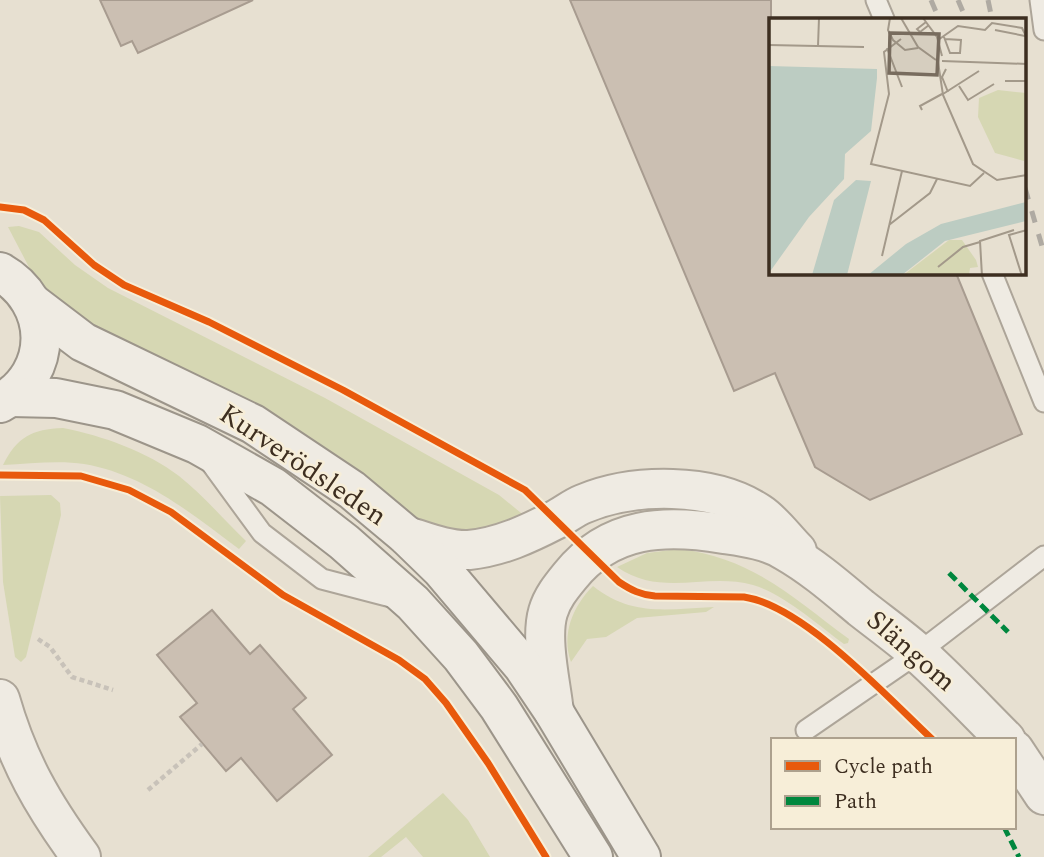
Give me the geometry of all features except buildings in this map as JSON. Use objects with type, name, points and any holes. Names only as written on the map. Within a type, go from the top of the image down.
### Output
[{"type":"main road","name":"Kurverödsleden","points":[[6,400],[29,378],[38,355],[40,329],[10,276]]},
{"type":"main road","name":"Kurverödsleden","points":[[10,276],[83,342],[253,424],[352,490],[407,536],[440,569],[515,657],[554,712],[641,857]]},
{"type":"main road","name":"Kurverödsleden","points":[[6,400],[56,398],[115,410],[197,444],[272,487],[344,542],[413,603],[461,656],[499,707],[593,857]]},
{"type":"main road","name":"Slängom","points":[[407,536],[468,550],[524,536],[581,505],[617,492],[640,489],[688,490],[713,495],[761,513],[813,568]]},
{"type":"main road","name":"Slängom","points":[[554,712],[547,645],[547,615],[552,601],[573,572],[591,553],[610,541],[671,529],[708,531],[745,537],[782,549],[813,568],[918,653],[1004,738]]},
{"type":"main road","points":[[3,720],[44,805],[80,857]]},
{"type":"main road","points":[[1016,753],[1044,794]]},
{"type":"lane","points":[[876,0],[884,18]]},
{"type":"lane","points":[[1040,0],[1044,30]]},
{"type":"lane","points":[[993,275],[1044,402]]},
{"type":"lane","points":[[806,730],[918,653],[1044,556]]},
{"type":"path","points":[[38,639],[50,648],[72,677],[113,691]]},
{"type":"path","points":[[148,790],[202,744]]},
{"type":"green space","points":[[19,226],[39,232],[75,265],[108,288],[325,398],[499,495],[526,517],[484,535],[442,529],[418,518],[258,415],[102,335],[63,305],[31,271],[8,227]]},
{"type":"green space","points":[[63,428],[124,446],[166,467],[196,491],[246,541],[239,549],[166,497],[106,469],[64,462],[3,465],[8,455],[27,436],[43,430]]},
{"type":"green space","points":[[51,495],[60,503],[61,515],[26,657],[21,662],[15,657],[3,582],[0,496]]},
{"type":"green space","points":[[679,549],[729,561],[750,570],[809,608],[849,639],[848,643],[844,644],[777,595],[753,585],[718,581],[650,581],[617,567],[647,553]]},
{"type":"green space","points":[[593,586],[607,596],[636,607],[714,607],[706,612],[637,618],[606,637],[587,639],[571,662],[568,631],[580,602]]},
{"type":"green space","points":[[443,793],[468,820],[490,857],[423,857],[406,837],[381,857],[368,857]]},
{"type":"railway","points":[[931,0],[939,18]]},
{"type":"railway","points":[[958,0],[966,18]]},
{"type":"railway","points":[[988,0],[992,18]]},
{"type":"railway","points":[[1026,191],[1044,253]]},
{"type":"marked path","points":[[949,573],[1008,632]]},
{"type":"marked path","points":[[1005,829],[1019,857]]},
{"type":"cycle path","points":[[0,207],[24,210],[44,220],[94,265],[124,285],[209,322],[343,390],[525,490],[619,582],[632,590],[655,596],[744,597],[768,604],[793,617],[844,656],[931,738]]},
{"type":"cycle path","points":[[0,475],[81,476],[129,490],[171,512],[283,595],[399,660],[425,679],[446,703],[488,763],[546,857]]}]
